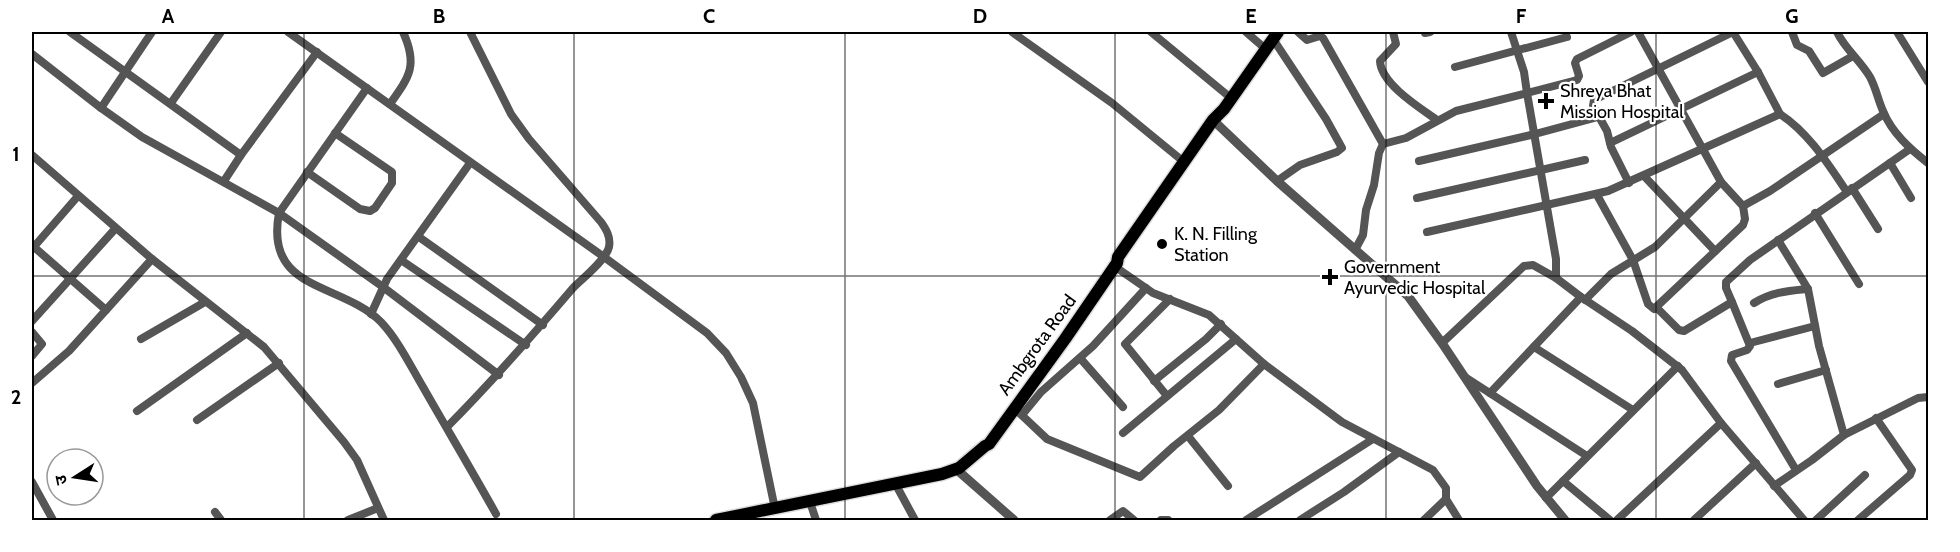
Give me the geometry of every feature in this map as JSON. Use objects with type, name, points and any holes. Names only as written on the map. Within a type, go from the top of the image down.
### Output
[{"type":"main road","name":"Ambgrota Road","points":[[716,520],[896,485],[956,469],[989,444],[1018,411],[1115,263],[1198,142],[1224,109],[1271,37]]},
{"type":"main road","points":[[1216,117],[1226,94],[1271,37]]},
{"type":"main road","points":[[985,446],[1007,406],[1113,260],[1115,263]]},
{"type":"street","points":[[70,32],[241,155]]},
{"type":"street","points":[[101,108],[152,32]]},
{"type":"street","points":[[171,104],[221,32]]},
{"type":"street","points":[[288,32],[604,257],[706,333],[726,353],[753,403],[776,509]]},
{"type":"street","points":[[390,104],[411,71],[410,47],[404,32]]},
{"type":"street","points":[[447,428],[526,345],[574,287],[604,257],[609,248],[607,231],[510,114],[470,32]]},
{"type":"street","points":[[1012,32],[1112,103],[1184,162]]},
{"type":"street","points":[[1151,32],[1226,94]]},
{"type":"street","points":[[1246,32],[1271,37],[1326,119],[1342,148],[1338,152],[1300,165],[1277,181]]},
{"type":"street","points":[[1298,32],[1307,40],[1320,36],[1323,38],[1383,144]]},
{"type":"street","points":[[1393,32],[1396,44],[1380,61],[1380,68],[1407,99],[1437,120]]},
{"type":"street","points":[[1511,32],[1517,49],[1535,134],[1556,259],[1556,278]]},
{"type":"street","points":[[1355,250],[1363,235],[1366,210],[1374,185],[1378,153],[1383,144],[1406,138],[1456,111],[1577,80],[1579,76],[1575,63],[1577,59],[1631,32]]},
{"type":"street","points":[[1597,195],[1633,260],[1648,304],[1652,309],[1657,308],[1744,222],[1743,206],[1721,182],[1638,32]]},
{"type":"street","points":[[1629,183],[1610,143],[1607,131],[1592,103],[1596,98],[1733,32],[1780,114],[1798,128],[1821,154],[1878,229]]},
{"type":"street","points":[[1792,32],[1797,45],[1809,51],[1823,74],[1853,56]]},
{"type":"street","points":[[1837,32],[1869,75],[1884,114],[1897,134],[1910,149],[1929,163]]},
{"type":"street","points":[[1897,32],[1929,82]]},
{"type":"street","points":[[1455,67],[1567,37]]},
{"type":"street","points":[[224,181],[317,52]]},
{"type":"street","points":[[32,54],[101,108],[169,153],[279,213],[383,287],[499,375]]},
{"type":"street","points":[[1610,143],[1758,72]]},
{"type":"street","points":[[367,88],[279,213],[276,228],[277,243],[281,256],[289,268],[371,314],[390,334],[496,514]]},
{"type":"street","points":[[1427,232],[1547,204],[1597,195],[1629,183],[1780,114]]},
{"type":"street","points":[[1743,206],[1770,191],[1821,154],[1884,114]]},
{"type":"street","points":[[1216,117],[1277,181],[1408,296],[1546,498],[1566,520]]},
{"type":"street","points":[[1419,161],[1598,117]]},
{"type":"street","points":[[307,172],[360,209],[370,211],[375,208],[392,183],[392,172],[335,133]]},
{"type":"street","points":[[1796,470],[1731,362],[1732,355],[1747,350],[1750,343],[1726,288],[1726,282],[1750,260],[1815,213],[1910,149]]},
{"type":"street","points":[[33,160],[152,259],[247,333],[279,363],[357,460],[384,520]]},
{"type":"street","points":[[1417,198],[1585,160]]},
{"type":"street","points":[[371,314],[383,287],[470,163]]},
{"type":"street","points":[[1890,163],[1911,198]]},
{"type":"street","points":[[1644,176],[1715,251]]},
{"type":"street","points":[[1490,393],[1583,299],[1611,274],[1654,247],[1721,182]]},
{"type":"street","points":[[78,196],[33,248],[106,310]]},
{"type":"street","points":[[1815,213],[1859,284]]},
{"type":"street","points":[[32,321],[115,229]]},
{"type":"street","points":[[419,237],[543,325]]},
{"type":"street","points":[[1778,240],[1808,289],[1815,326],[1844,435]]},
{"type":"street","points":[[32,383],[69,351],[152,259]]},
{"type":"street","points":[[401,260],[526,345]]},
{"type":"street","points":[[1115,263],[1158,296],[1203,311],[1264,363],[1342,422],[1437,474],[1446,488],[1446,499],[1459,520]]},
{"type":"street","points":[[1442,343],[1524,266],[1533,265],[1556,278],[1678,366],[1721,423],[1804,520]]},
{"type":"street","points":[[1146,288],[1080,358],[1018,411],[1047,438],[1138,477],[1142,476],[1235,394],[1264,363]]},
{"type":"street","points":[[1754,303],[1777,292],[1808,289]]},
{"type":"street","points":[[1167,396],[1125,344],[1170,299]]},
{"type":"street","points":[[141,339],[206,302]]},
{"type":"street","points":[[1657,308],[1679,330],[1684,331],[1732,302]]},
{"type":"street","points":[[1154,381],[1221,324]]},
{"type":"street","points":[[1750,343],[1815,326]]},
{"type":"street","points":[[32,332],[42,344],[32,356]]},
{"type":"street","points":[[137,411],[247,333]]},
{"type":"street","points":[[1123,433],[1236,339]]},
{"type":"street","points":[[1534,346],[1633,410]]},
{"type":"street","points":[[1080,358],[1123,406]]},
{"type":"street","points":[[197,420],[279,363]]},
{"type":"street","points":[[1546,498],[1678,366]]},
{"type":"street","points":[[1778,384],[1826,370]]},
{"type":"street","points":[[1463,375],[1587,456]]},
{"type":"street","points":[[1774,486],[1844,435],[1918,398],[1929,397]]},
{"type":"street","points":[[1858,520],[1910,475],[1912,470],[1876,418]]},
{"type":"street","points":[[1617,520],[1721,423]]},
{"type":"street","points":[[1188,436],[1228,486]]},
{"type":"street","points":[[1246,520],[1373,439]]},
{"type":"street","points":[[1300,520],[1400,452]]},
{"type":"street","points":[[1694,520],[1756,463]]},
{"type":"street","points":[[956,469],[1014,520]]},
{"type":"street","points":[[1816,520],[1865,476]]},
{"type":"street","points":[[1563,481],[1610,520]]},
{"type":"street","points":[[33,482],[53,520]]},
{"type":"street","points":[[896,485],[915,520]]},
{"type":"street","points":[[1424,520],[1446,499]]},
{"type":"street","points":[[810,502],[816,520]]},
{"type":"street","points":[[348,520],[378,508]]},
{"type":"street","points":[[1110,520],[1123,511],[1134,520]]},
{"type":"street","points":[[215,512],[221,520]]},
{"type":"street","points":[[1161,520],[1168,520]]},
{"type":"place","name":"Shreya Bhat Mission Hospital","points":[[1546,101]]},
{"type":"place","name":"K. N. Filling Station","points":[[1162,244]]},
{"type":"place","name":"Government Ayurvedic Hospital","points":[[1330,277]]}]
